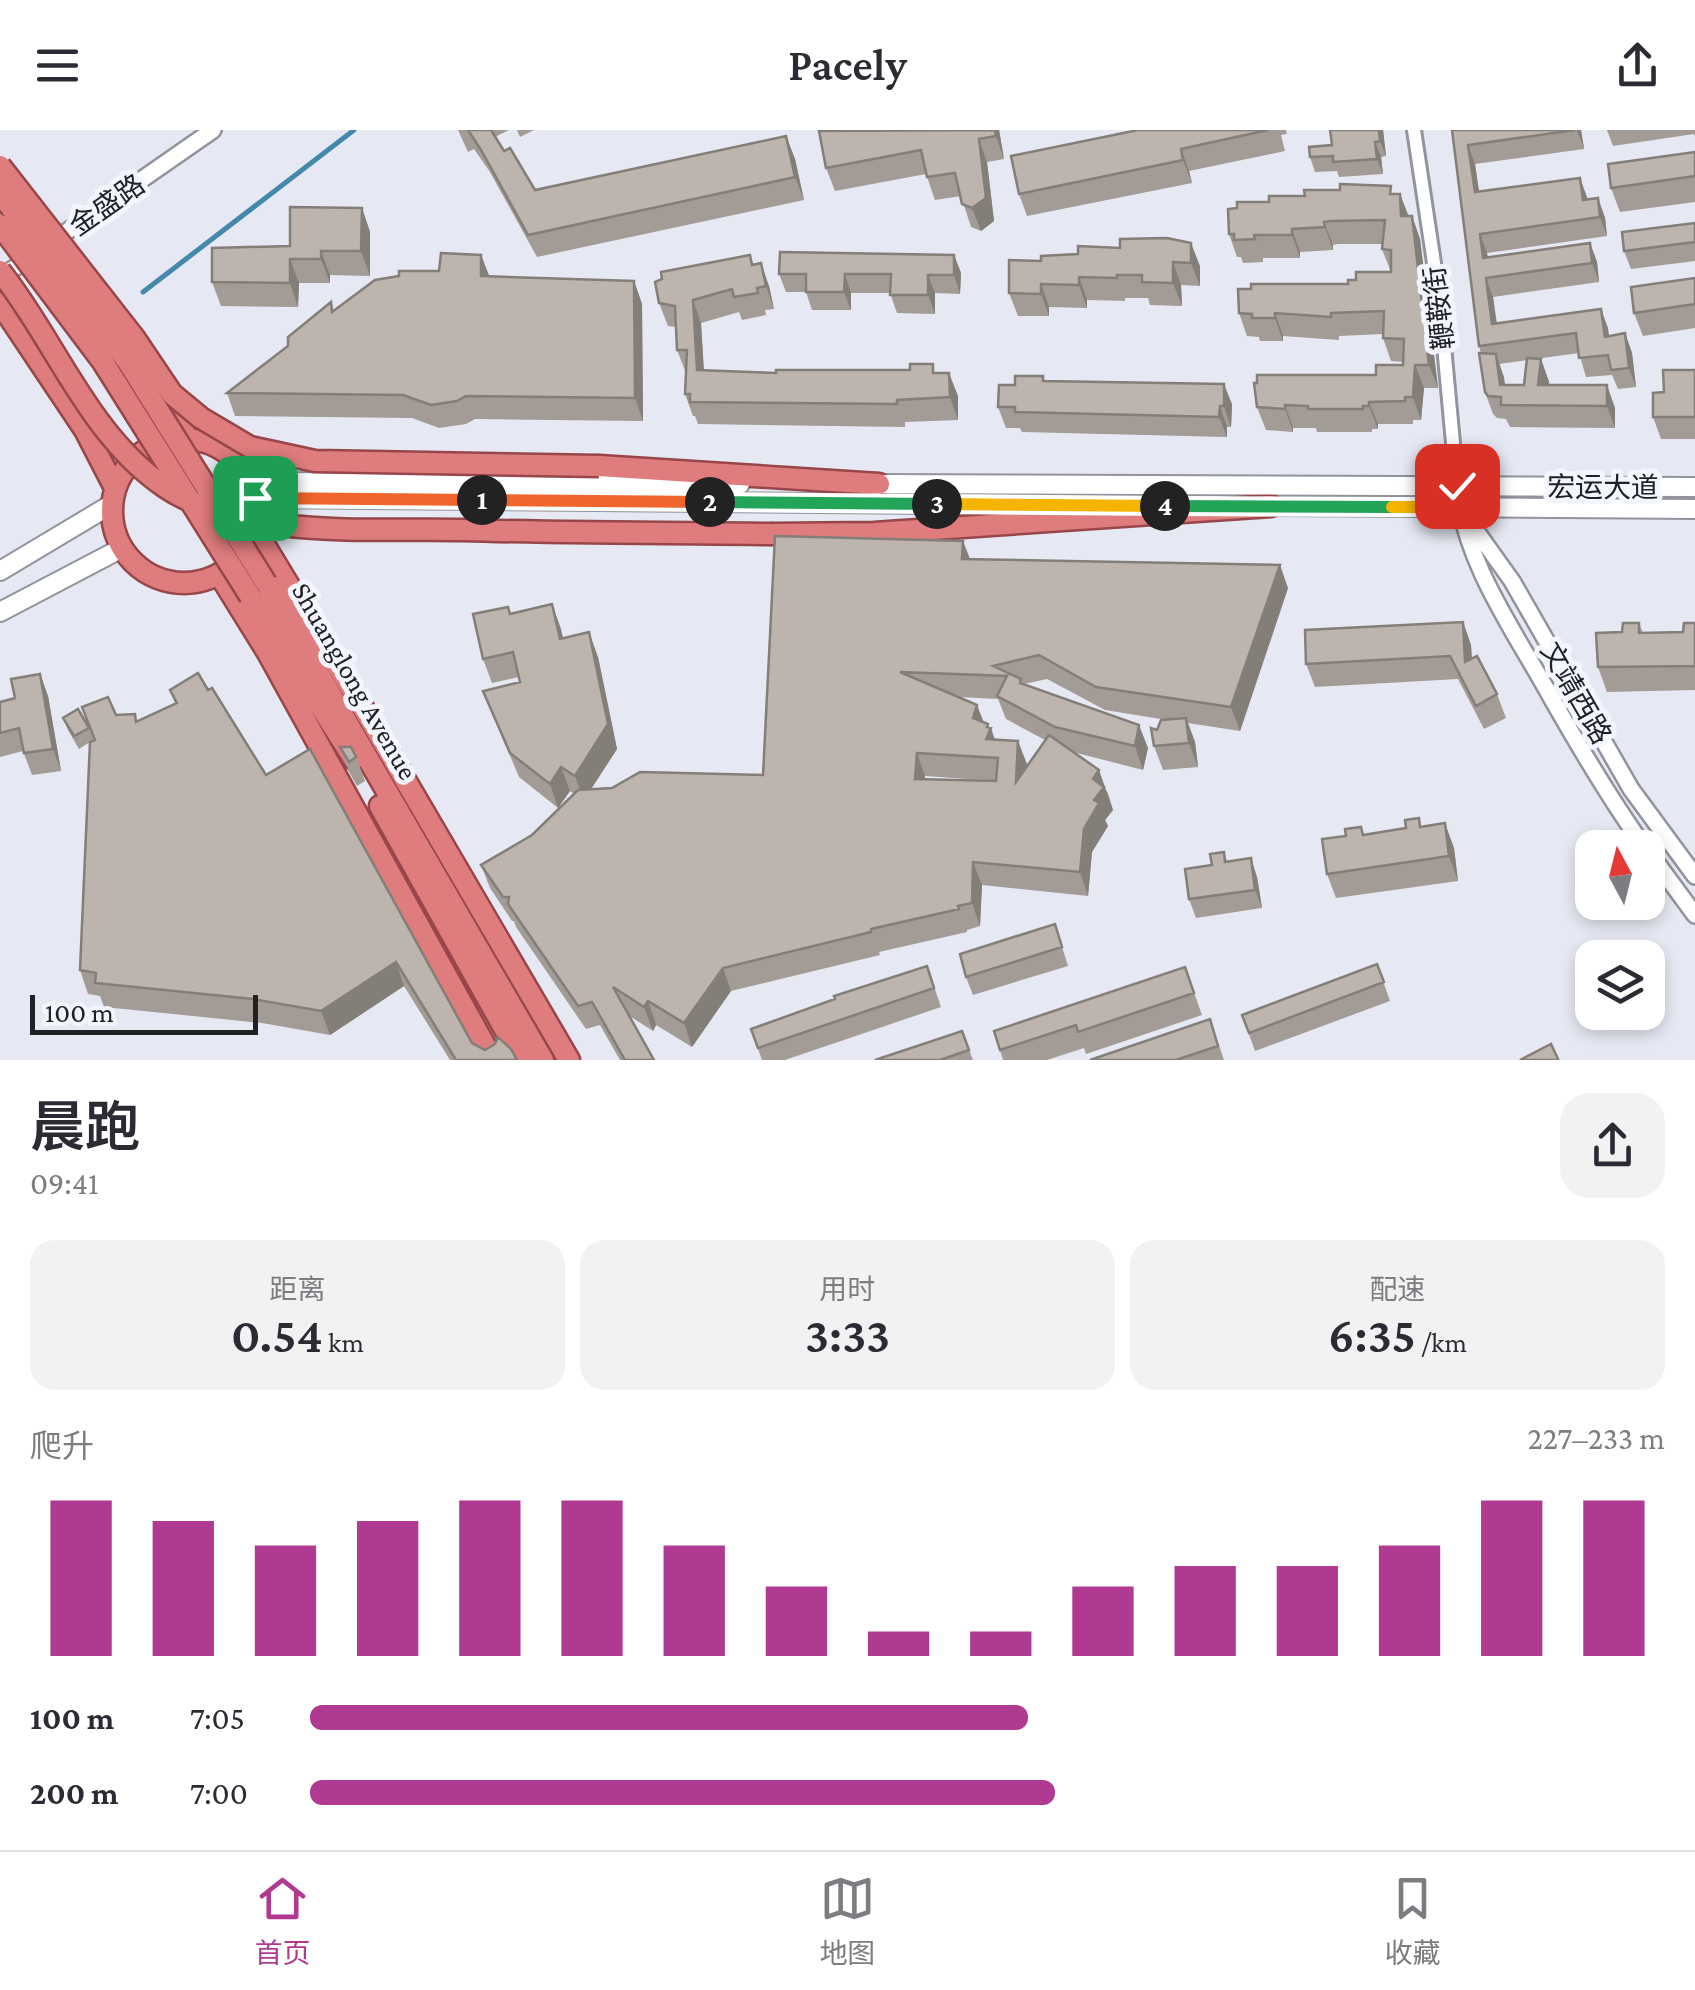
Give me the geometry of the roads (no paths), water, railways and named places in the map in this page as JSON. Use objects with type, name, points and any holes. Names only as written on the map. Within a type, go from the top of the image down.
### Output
[{"type":"highway","points":[[0,156],[64,235],[188,439]]},
{"type":"highway","points":[[0,166],[135,339],[172,394],[250,447],[314,461],[600,466],[879,484]]},
{"type":"highway","name":"Shuanglong Avenue","points":[[0,193],[128,362],[276,600],[543,1060]]},
{"type":"highway","name":"Shuanglong Avenue","points":[[0,225],[103,362],[203,518],[358,766],[522,1060]]},
{"type":"highway","points":[[0,274],[93,412],[127,454],[164,486],[208,509],[270,524],[874,533],[1272,506]]},
{"type":"highway","points":[[0,303],[85,430],[114,496]]},
{"type":"highway","points":[[188,439],[209,443],[228,453],[253,490],[254,528],[246,547],[219,574],[201,581],[178,582],[156,577],[136,565],[122,548],[113,527],[114,496],[126,467],[144,451],[165,441],[188,439]]},
{"type":"highway","name":"Shuanglong Avenue","points":[[254,528],[386,745],[569,1060]]},
{"type":"highway","points":[[219,574],[268,654],[493,1060]]},
{"type":"main road","name":"宏运大道","points":[[253,490],[879,484],[1695,487]]},
{"type":"main road","name":"宏运大道","points":[[253,490],[1695,509]]},
{"type":"main road","points":[[0,572],[114,496]]},
{"type":"main road","points":[[0,612],[122,548]]},
{"type":"street","name":"金盛路","points":[[0,274],[64,235],[213,130]]},
{"type":"street","name":"鞭鞍街","points":[[1414,130],[1440,303],[1457,486]]},
{"type":"street","name":"文靖西路","points":[[1457,486],[1459,507],[1489,590],[1608,797],[1632,830]]},
{"type":"street","name":"文靖西路","points":[[1459,507],[1512,581],[1631,789],[1695,876]]},
{"type":"street","name":"文靖西路","points":[[1665,875],[1695,915]]},
{"type":"waterway","points":[[143,292],[354,130]]}]
